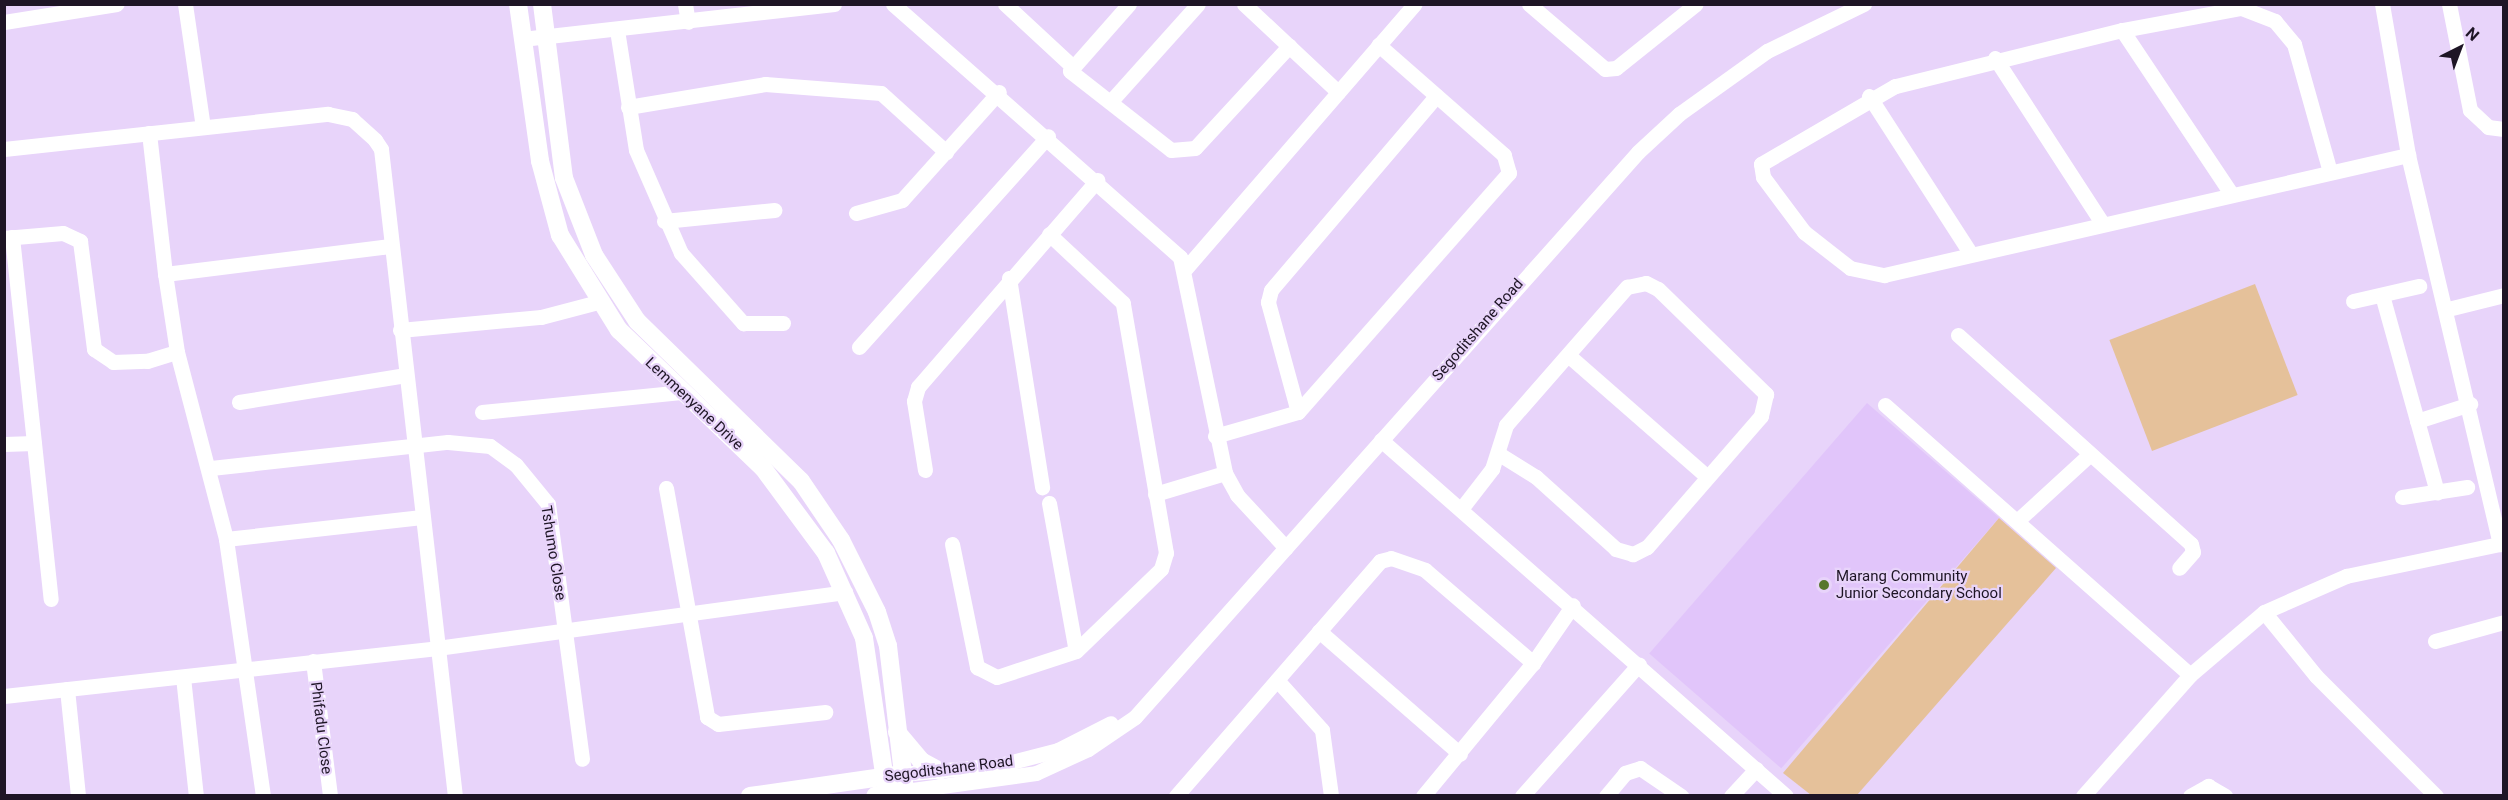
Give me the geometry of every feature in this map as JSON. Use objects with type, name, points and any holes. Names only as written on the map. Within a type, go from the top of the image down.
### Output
[{"type":"main road","name":"Lemmenyane Drive","points":[[518,4],[549,200],[560,235],[598,302],[638,351],[788,496],[845,592],[864,638],[888,731]]},
{"type":"main road","name":"Lemmenyane Drive","points":[[542,4],[564,178],[594,255],[637,321],[780,457],[841,540],[873,603],[888,646],[888,731],[893,789]]},
{"type":"main road","points":[[843,783],[872,760],[888,731],[921,761],[938,785]]},
{"type":"main road","name":"Segoditshane Road","points":[[750,795],[843,783],[893,789]]},
{"type":"street","points":[[4,22],[61,9],[117,4]]},
{"type":"street","points":[[185,4],[203,127]]},
{"type":"street","points":[[685,4],[688,22]]},
{"type":"street","points":[[522,39],[546,39],[834,4]]},
{"type":"street","points":[[893,4],[999,92],[1171,246],[1186,268],[1215,436],[1226,473],[1237,495],[1286,548]]},
{"type":"street","points":[[1005,4],[1073,67]]},
{"type":"street","points":[[1129,4],[1070,70],[1171,150],[1184,153],[1195,148],[1289,46]]},
{"type":"street","points":[[1111,101],[1198,4]]},
{"type":"street","points":[[1244,4],[1338,92]]},
{"type":"street","points":[[1186,268],[1415,4]]},
{"type":"street","points":[[1529,4],[1605,69],[1616,68],[1696,4]]},
{"type":"street","name":"Segoditshane Road","points":[[893,789],[938,785],[1000,765],[1058,750],[1138,711],[1286,548],[1617,174],[1679,114],[1767,51],[1864,4]]},
{"type":"street","points":[[2083,795],[2190,675],[2264,612],[2346,576],[2502,543],[2448,309],[2408,155],[2382,4]]},
{"type":"street","points":[[2449,4],[2470,110],[2488,127],[2504,129]]},
{"type":"street","points":[[2330,172],[2301,57],[2275,21],[2261,12],[2225,9],[1995,58],[1869,96],[1761,164],[1763,177],[1804,232],[1850,268],[1884,275],[1970,253],[2408,155]]},
{"type":"street","points":[[617,30],[636,150],[664,221],[681,253],[735,318],[743,323],[783,323]]},
{"type":"street","points":[[2122,30],[2232,195]]},
{"type":"street","points":[[1215,436],[1298,412],[1509,173],[1504,155],[1379,45]]},
{"type":"street","points":[[1995,58],[2103,224]]},
{"type":"street","points":[[628,107],[765,84],[881,93],[946,152]]},
{"type":"street","points":[[856,213],[902,200],[999,92]]},
{"type":"street","points":[[1298,412],[1268,302],[1271,290],[1436,96]]},
{"type":"street","points":[[1869,96],[1970,253]]},
{"type":"street","points":[[4,149],[328,114],[352,119],[381,149],[390,246],[455,795]]},
{"type":"street","points":[[149,133],[165,274],[177,352],[211,468],[226,539],[263,795]]},
{"type":"street","points":[[859,347],[1048,136]]},
{"type":"street","points":[[925,470],[914,401],[918,387],[1009,278],[1097,180]]},
{"type":"street","points":[[664,221],[774,210]]},
{"type":"street","points":[[51,598],[8,237],[63,233],[80,241],[94,349],[100,356],[113,362],[147,361],[177,352]]},
{"type":"street","points":[[952,544],[977,667],[997,677],[1076,651],[1161,569],[1166,553],[1123,303],[1049,234]]},
{"type":"street","points":[[165,274],[390,246]]},
{"type":"street","points":[[1009,278],[1042,487]]},
{"type":"street","points":[[1461,509],[1499,454],[1506,425],[1627,287],[1646,283],[1658,289],[1766,394],[1761,416],[1706,476],[1647,547],[1633,554],[1616,549],[1536,477],[1499,454]]},
{"type":"street","points":[[2353,302],[2419,286]]},
{"type":"street","points":[[2382,295],[2437,492]]},
{"type":"street","points":[[2448,309],[2504,295]]},
{"type":"street","points":[[400,330],[541,317],[598,302]]},
{"type":"street","points":[[1958,335],[2191,544],[2193,552],[2180,568]]},
{"type":"street","points":[[1569,355],[1706,476]]},
{"type":"street","points":[[239,402],[405,375]]},
{"type":"street","points":[[482,412],[681,392]]},
{"type":"street","points":[[2417,421],[2470,404]]},
{"type":"street","points":[[1885,405],[2190,675]]},
{"type":"street","points":[[1381,440],[1573,605],[1786,795]]},
{"type":"street","points":[[4,444],[34,443]]},
{"type":"street","name":"Tshumo Close","points":[[211,468],[414,445],[490,446],[542,492],[548,504],[582,759]]},
{"type":"street","points":[[2017,521],[2090,454]]},
{"type":"street","points":[[1155,494],[1226,473]]},
{"type":"street","points":[[2402,497],[2467,487]]},
{"type":"street","points":[[666,488],[704,714],[710,720],[825,712]]},
{"type":"street","points":[[1049,503],[1076,651]]},
{"type":"street","points":[[226,539],[422,517]]},
{"type":"street","points":[[1176,795],[1380,561],[1391,558],[1425,570],[1533,663]]},
{"type":"street","points":[[4,696],[437,648],[845,592]]},
{"type":"street","points":[[1423,795],[1460,754],[1533,663],[1573,605]]},
{"type":"street","points":[[2264,612],[2316,676],[2436,795]]},
{"type":"street","points":[[2435,641],[2503,623]]},
{"type":"street","points":[[1319,631],[1460,754]]},
{"type":"street","name":"Phifadu Close","points":[[313,661],[330,795]]},
{"type":"street","points":[[1522,795],[1639,664]]},
{"type":"street","points":[[183,677],[196,795]]},
{"type":"street","points":[[1276,680],[1322,730],[1331,795]]},
{"type":"street","points":[[67,689],[78,795]]},
{"type":"street","points":[[1606,795],[1625,774],[1640,768],[1681,795]]},
{"type":"street","points":[[1731,795],[1756,769]]},
{"type":"street","points":[[2190,795],[2208,786],[2225,795]]},
{"type":"shaded area","points":[[2255,284],[2298,395],[2152,451],[2109,340]]},
{"type":"shaded area","name":"Marang Community Junior Secondary School","points":[[1867,403],[1999,518],[1781,768],[1649,654]]},
{"type":"shaded area","points":[[1999,518],[2056,568],[1857,795],[1811,795],[1783,773]]},
{"type":"place","name":"Marang Community Junior Secondary School","points":[[1824,585]]}]
